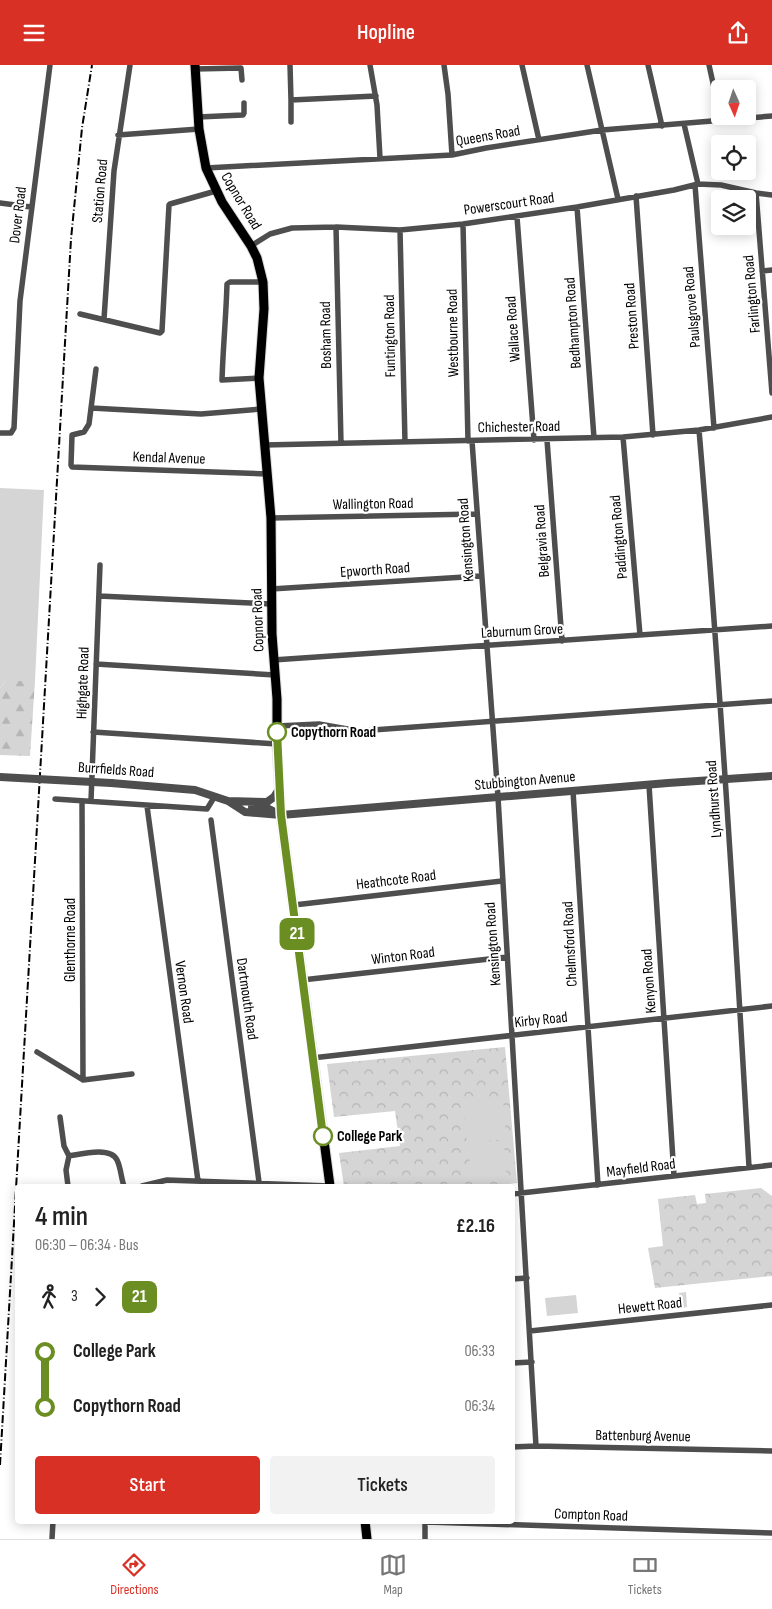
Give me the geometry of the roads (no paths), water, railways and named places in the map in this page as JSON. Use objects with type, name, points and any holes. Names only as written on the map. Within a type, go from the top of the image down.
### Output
[{"type":"main road","name":"Copnor Road","points":[[195,67],[199,129],[206,168],[216,191],[251,246],[257,258],[263,282],[264,309],[259,378],[270,518],[271,604],[279,789],[312,1058],[330,1184]]},
{"type":"main road","points":[[365,1524],[366,1539]]},
{"type":"street","name":"Dover Road","points":[[0,433],[11,433],[14,429],[20,301],[50,65]]},
{"type":"street","name":"Station Road","points":[[104,319],[112,194],[118,135],[130,65]]},
{"type":"street","points":[[290,65],[291,122]]},
{"type":"street","points":[[370,65],[376,96],[380,158]]},
{"type":"street","points":[[444,65],[452,155]]},
{"type":"street","points":[[522,65],[540,140]]},
{"type":"street","points":[[587,65],[618,199]]},
{"type":"street","points":[[648,65],[662,126]]},
{"type":"street","points":[[709,65],[712,80]]},
{"type":"street","points":[[195,67],[241,68],[242,80]]},
{"type":"street","points":[[291,100],[376,96]]},
{"type":"street","points":[[198,117],[242,115],[244,113],[244,103]]},
{"type":"street","name":"Queens Road","points":[[756,116],[772,116]]},
{"type":"street","name":"Queens Road","points":[[206,168],[452,155],[468,153],[486,147],[602,130],[684,124],[711,119]]},
{"type":"street","name":"Paulsgrove Road","points":[[684,124],[696,184],[714,427]]},
{"type":"street","points":[[118,135],[199,129]]},
{"type":"street","name":"Powerscourt Road","points":[[251,246],[270,234],[284,229],[336,227],[400,230],[517,217],[696,184],[721,185],[743,190]]},
{"type":"street","points":[[80,314],[160,333],[162,331],[169,205],[170,203],[216,191]]},
{"type":"street","name":"Powerscourt Road","points":[[756,193],[772,195]]},
{"type":"street","name":"Farlington Road","points":[[756,193],[762,271],[770,337],[772,393]]},
{"type":"street","name":"Preston Road","points":[[636,196],[653,435]]},
{"type":"street","points":[[0,203],[31,207]]},
{"type":"street","name":"Bedhampton Road","points":[[577,207],[594,438]]},
{"type":"street","name":"Wallace Road","points":[[517,217],[534,440]]},
{"type":"street","name":"Westbourne Road","points":[[463,224],[470,441]]},
{"type":"street","name":"Bosham Road","points":[[336,227],[341,443]]},
{"type":"street","name":"Funtington Road","points":[[400,230],[405,442]]},
{"type":"street","points":[[762,271],[772,270]]},
{"type":"street","points":[[259,378],[222,380],[223,338],[226,328],[227,284],[230,282],[263,282]]},
{"type":"street","points":[[96,369],[91,409],[201,414],[261,409]]},
{"type":"street","name":"Kendal Avenue","points":[[91,409],[87,429],[79,434],[72,435],[71,465],[75,468],[267,474]]},
{"type":"street","name":"Chichester Road","points":[[264,445],[623,437],[699,430],[772,417]]},
{"type":"street","name":"Lyndhurst Road","points":[[699,430],[726,779],[749,1167]]},
{"type":"street","name":"Paddington Road","points":[[623,437],[640,635]]},
{"type":"street","name":"Belgravia Road","points":[[547,439],[562,641]]},
{"type":"street","name":"Kensington Road","points":[[470,441],[498,797],[536,1446]]},
{"type":"street","name":"Wallington Road","points":[[270,518],[476,514]]},
{"type":"street","name":"Highgate Road","points":[[91,801],[100,565]]},
{"type":"street","name":"Epworth Road","points":[[271,589],[481,576]]},
{"type":"street","points":[[98,596],[271,604]]},
{"type":"street","name":"Laburnum Grove","points":[[274,660],[772,626]]},
{"type":"street","points":[[96,664],[275,675]]},
{"type":"street","points":[[277,727],[319,724],[359,731],[772,701]]},
{"type":"street","points":[[94,732],[277,744]]},
{"type":"street","name":"Stubbington Avenue","points":[[281,815],[772,776]]},
{"type":"street","name":"Burrfields Road","points":[[0,777],[195,790],[228,801],[245,812],[281,815]]},
{"type":"street","name":"Kenyon Road","points":[[649,785],[674,1177]]},
{"type":"street","name":"Burrfields Road","points":[[228,801],[267,802],[274,797],[279,789]]},
{"type":"street","name":"Chelmsford Road","points":[[573,791],[598,1185]]},
{"type":"street","points":[[55,799],[206,809],[214,796]]},
{"type":"street","name":"Glenthorne Road","points":[[82,801],[83,1080]]},
{"type":"street","name":"Vernon Road","points":[[147,806],[198,1181]]},
{"type":"street","name":"Dartmouth Road","points":[[211,820],[259,1182]]},
{"type":"street","name":"Heathcote Road","points":[[294,905],[502,881]]},
{"type":"street","name":"Winton Road","points":[[302,980],[507,957]]},
{"type":"street","name":"Kirby Road","points":[[312,1058],[772,1006]]},
{"type":"street","points":[[37,1052],[83,1080],[132,1074]]},
{"type":"street","points":[[60,1117],[64,1147],[69,1156],[66,1170],[68,1184]]},
{"type":"street","points":[[69,1156],[103,1151],[110,1153],[117,1160],[123,1184]]},
{"type":"street","name":"Mayfield Road","points":[[515,1194],[772,1165]]},
{"type":"street","points":[[150,1184],[161,1181],[294,1184]]},
{"type":"street","points":[[515,1279],[527,1278]]},
{"type":"street","name":"Hewett Road","points":[[530,1331],[772,1305]]},
{"type":"street","points":[[515,1363],[532,1361]]},
{"type":"street","name":"Battenburg Avenue","points":[[515,1447],[772,1451]]},
{"type":"street","points":[[52,1539],[53,1524]]},
{"type":"street","name":"Compton Road","points":[[425,1524],[425,1539]]},
{"type":"street","name":"Compton Road","points":[[491,1524],[772,1533]]},
{"type":"street","points":[[712,1539],[713,1531]]},
{"type":"railway","points":[[16,1184],[71,239],[82,128],[92,65]]},
{"type":"railway","points":[[0,1465],[15,1206]]},
{"type":"place","name":"Copythorn Road","points":[[277,732]]},
{"type":"place","name":"College Park","points":[[323,1136]]}]
